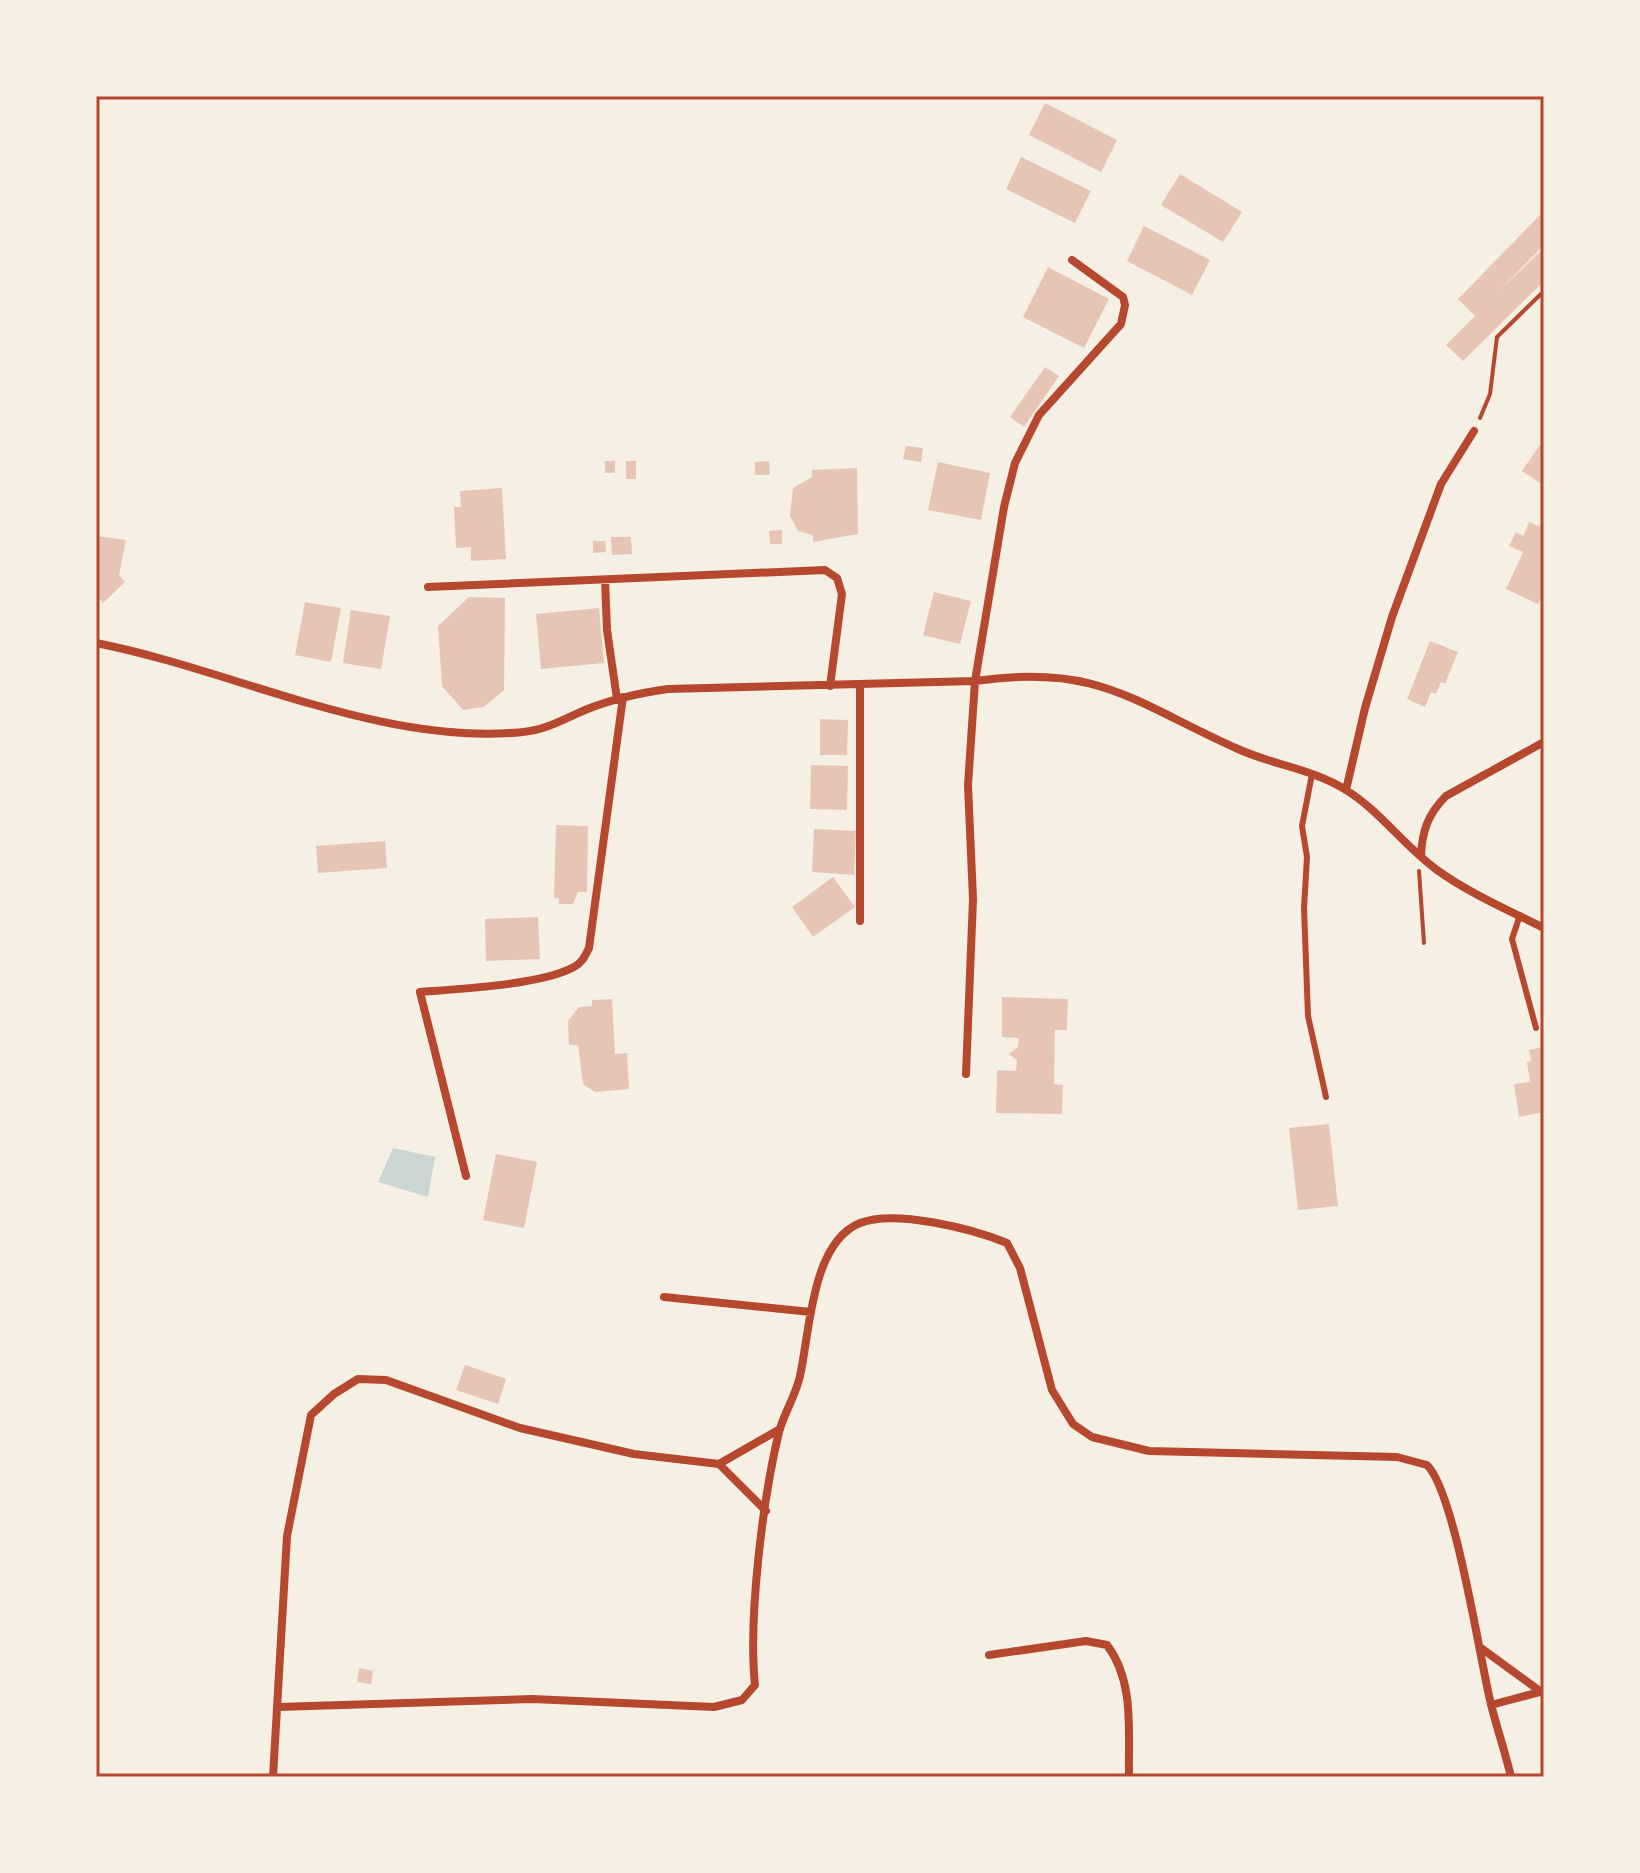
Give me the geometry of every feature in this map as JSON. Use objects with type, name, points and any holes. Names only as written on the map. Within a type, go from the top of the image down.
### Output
[{"type":"street","points":[[966,1074],[973,899],[968,785],[975,681],[988,588],[1015,463],[1039,415],[1110,338],[1124,316],[1123,297],[1072,260]]},
{"type":"street","points":[[1346,790],[1365,708],[1392,617],[1441,484],[1474,431]]},
{"type":"street","points":[[428,587],[825,570],[834,573],[842,594],[830,686]]},
{"type":"street","points":[[466,1176],[420,992],[562,972],[585,957],[620,698],[607,630],[605,580]]},
{"type":"street","points":[[96,643],[228,675],[345,713],[464,732],[543,729],[620,698],[668,689],[975,681],[1017,675],[1074,678],[1135,697],[1241,750],[1312,774],[1346,790],[1421,856],[1460,884],[1544,928]]},
{"type":"street","points":[[860,685],[860,921]]},
{"type":"street","points":[[1421,856],[1427,822],[1433,809],[1446,796],[1544,742]]},
{"type":"street","points":[[278,1707],[532,1699],[714,1707],[742,1700],[755,1685],[756,1621],[766,1511],[780,1429],[799,1380],[811,1312],[824,1264],[846,1232],[860,1223],[884,1219],[977,1231],[1007,1243],[1020,1268],[1052,1390],[1073,1424],[1092,1437],[1149,1451],[1397,1457],[1427,1465],[1435,1473],[1451,1517],[1491,1705],[1511,1777]]},
{"type":"street","points":[[664,1297],[811,1312]]},
{"type":"street","points":[[273,1777],[287,1536],[311,1415],[334,1394],[358,1379],[386,1380],[520,1428],[634,1454],[719,1464],[780,1429]]},
{"type":"street","points":[[719,1464],[766,1511]]},
{"type":"street","points":[[989,1655],[1086,1641],[1107,1645],[1118,1659],[1125,1679],[1129,1777]]},
{"type":"street","points":[[1481,1647],[1542,1693]]},
{"type":"street","points":[[1491,1705],[1542,1693]]},
{"type":"lane","points":[[1312,774],[1302,826],[1307,857],[1304,908],[1308,1016],[1326,1097]]},
{"type":"lane","points":[[1520,915],[1512,939],[1534,1010],[1536,1028]]},
{"type":"path","points":[[1474,431],[1490,394],[1497,337],[1544,291]]},
{"type":"path","points":[[1421,856],[1418,883],[1424,943]]},
{"type":"shaded area","points":[[393,1148],[435,1157],[428,1197],[378,1182]]},
{"type":"building","points":[[1045,103],[1117,140],[1101,172],[1029,135]]},
{"type":"building","points":[[1021,157],[1091,191],[1075,223],[1006,189]]},
{"type":"building","points":[[1180,174],[1242,212],[1223,242],[1161,205]]},
{"type":"building","points":[[1544,211],[1544,245],[1499,291],[1544,248],[1544,281],[1463,361],[1446,345],[1475,316],[1458,299]]},
{"type":"building","points":[[1144,226],[1210,260],[1192,295],[1127,261]]},
{"type":"building","points":[[1048,267],[1109,299],[1084,348],[1023,317]]},
{"type":"building","points":[[1045,367],[1059,376],[1024,427],[1010,417]]},
{"type":"building","points":[[1544,439],[1544,486],[1522,471]]},
{"type":"building","points":[[906,446],[923,448],[921,462],[903,459]]},
{"type":"building","points":[[605,461],[615,461],[615,473],[605,473]]},
{"type":"building","points":[[626,461],[636,461],[636,479],[626,479]]},
{"type":"building","points":[[769,461],[770,475],[755,475],[755,462]]},
{"type":"building","points":[[938,462],[990,473],[981,520],[928,510]]},
{"type":"building","points":[[857,468],[858,534],[813,542],[813,535],[798,531],[790,516],[793,488],[812,477],[812,470]]},
{"type":"building","points":[[502,488],[506,559],[471,561],[471,547],[456,548],[454,507],[461,507],[460,491]]},
{"type":"building","points":[[1529,522],[1544,528],[1544,591],[1538,604],[1506,589],[1523,552],[1509,546],[1516,532],[1523,536]]},
{"type":"building","points":[[782,530],[782,544],[770,544],[769,531]]},
{"type":"building","points":[[96,536],[126,540],[119,575],[125,582],[103,603],[96,595]]},
{"type":"building","points":[[611,537],[631,537],[632,554],[612,555]]},
{"type":"building","points":[[593,541],[605,541],[606,552],[593,553]]},
{"type":"building","points":[[934,592],[971,601],[960,644],[923,635]]},
{"type":"building","points":[[469,597],[505,598],[504,690],[484,707],[463,710],[442,686],[438,626]]},
{"type":"building","points":[[305,602],[341,608],[331,662],[295,655]]},
{"type":"building","points":[[599,608],[604,663],[541,669],[536,614]]},
{"type":"building","points":[[351,610],[390,616],[381,669],[343,663]]},
{"type":"building","points":[[1430,641],[1458,652],[1445,684],[1441,682],[1436,694],[1431,692],[1425,707],[1407,699]]},
{"type":"building","points":[[820,719],[848,720],[847,755],[820,755]]},
{"type":"building","points":[[811,765],[848,766],[847,810],[810,809]]},
{"type":"building","points":[[556,825],[588,826],[587,892],[578,892],[573,904],[559,904],[559,898],[554,898]]},
{"type":"building","points":[[814,829],[856,831],[854,875],[812,872]]},
{"type":"building","points":[[385,841],[387,868],[318,873],[316,846]]},
{"type":"building","points":[[833,877],[855,907],[813,937],[792,907]]},
{"type":"building","points":[[538,917],[540,959],[486,961],[485,919]]},
{"type":"building","points":[[1002,997],[1068,999],[1067,1030],[1055,1030],[1054,1084],[1063,1085],[1062,1114],[996,1113],[997,1070],[1016,1071],[1017,1060],[1009,1054],[1018,1047],[1019,1038],[1002,1037]]},
{"type":"building","points":[[612,999],[615,1054],[627,1053],[629,1089],[595,1092],[583,1084],[578,1045],[569,1045],[568,1021],[579,1007],[592,1006],[592,1000]]},
{"type":"building","points":[[1544,1047],[1544,1112],[1519,1117],[1514,1084],[1530,1082],[1529,1050]]},
{"type":"building","points":[[1329,1124],[1338,1206],[1298,1210],[1289,1128]]},
{"type":"building","points":[[496,1154],[537,1162],[524,1228],[483,1220]]},
{"type":"building","points":[[465,1365],[506,1379],[498,1404],[456,1390]]},
{"type":"building","points":[[359,1668],[373,1671],[371,1684],[357,1682]]}]
